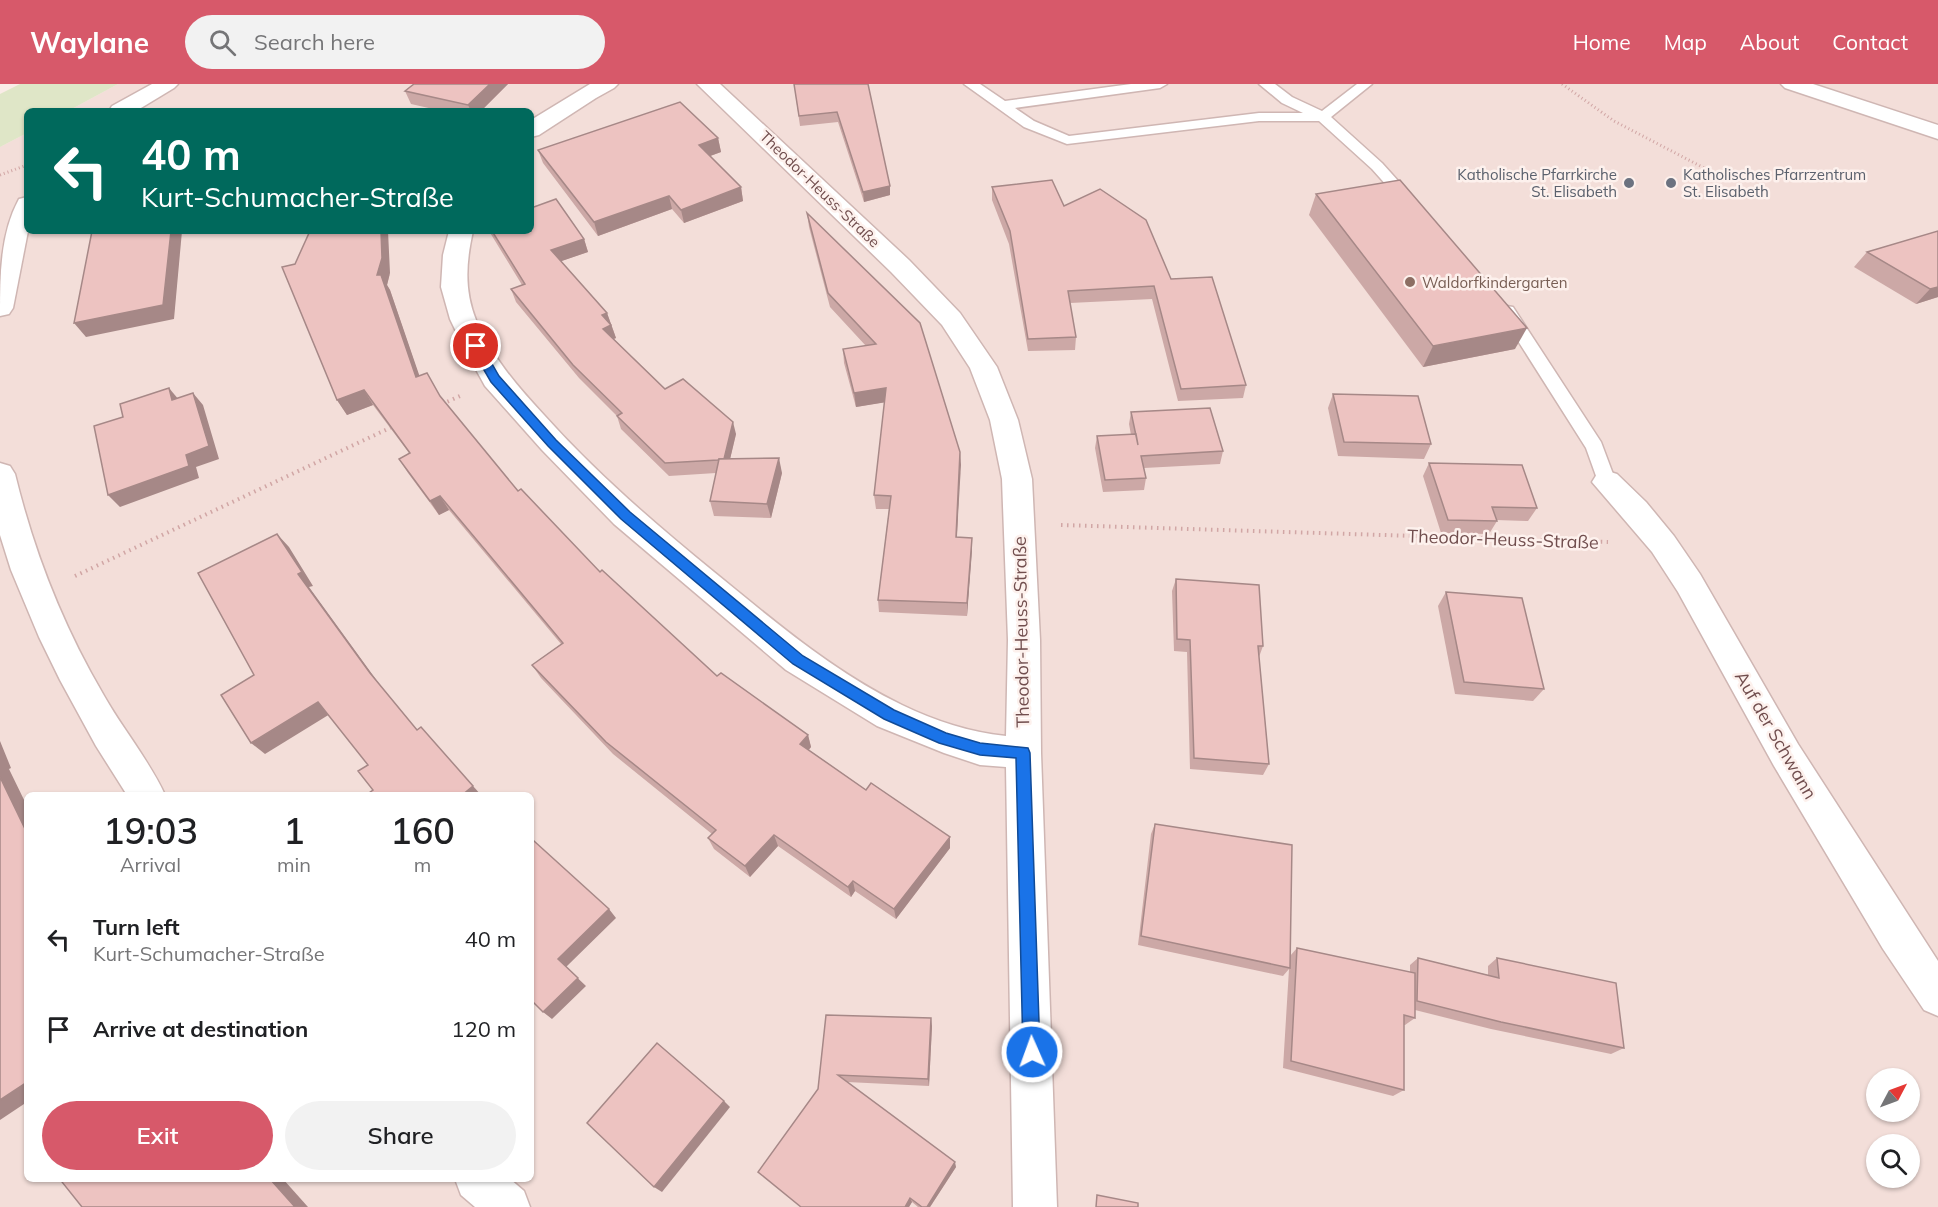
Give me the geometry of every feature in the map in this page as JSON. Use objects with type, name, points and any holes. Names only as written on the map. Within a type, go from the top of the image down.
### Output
[{"type":"street","points":[[125,108],[167,84]]},
{"type":"street","points":[[534,128],[588,93],[607,84]]},
{"type":"street","name":"Theodor-Heuss-Straße","points":[[708,84],[900,266],[951,319],[983,367],[1004,420],[1017,479],[1024,640],[1023,753],[1035,1207]]},
{"type":"street","points":[[1792,84],[1938,132]]},
{"type":"street","points":[[0,308],[15,236],[24,212]]},
{"type":"street","points":[[459,234],[455,255],[454,287],[463,319],[495,379],[552,443],[625,516],[798,660],[889,715],[944,738],[980,749],[1023,753]]},
{"type":"street","points":[[0,474],[16,538],[37,595],[78,680],[145,792]]},
{"type":"street","name":"Auf der Schwann","points":[[1607,482],[1635,510],[1663,544],[1689,583],[1786,755],[1897,935],[1938,996]]},
{"type":"street","points":[[480,1182],[508,1207]]},
{"type":"lane","points":[[971,84],[1029,124],[1067,140],[1259,117],[1323,117],[1365,84]]},
{"type":"lane","points":[[1001,106],[1160,84]]},
{"type":"lane","points":[[1266,84],[1287,100],[1323,117],[1377,166],[1425,219]]},
{"type":"lane","points":[[1497,300],[1513,318],[1595,447],[1607,482]]},
{"type":"path","points":[[1562,84],[1591,108],[1630,132],[1706,169]]},
{"type":"path","points":[[441,404],[495,379]]},
{"type":"path","points":[[108,560],[398,424]]},
{"type":"path","name":"Theodor-Heuss-Straße","points":[[1018,524],[1663,544]]},
{"type":"shaded area","points":[[118,84],[1938,84],[1938,1207],[0,1207],[0,147],[24,135],[24,234],[534,234],[534,108],[74,108]]},
{"type":"green space","points":[[20,84],[118,84],[74,108],[24,108],[24,135],[0,147],[0,94]]},
{"type":"building","points":[[414,84],[490,84],[468,105],[405,91]]},
{"type":"building","points":[[794,84],[868,84],[890,186],[863,192],[837,112],[799,116]]},
{"type":"building","points":[[680,102],[718,138],[699,145],[741,187],[681,210],[669,196],[594,222],[538,150]]},
{"type":"building","points":[[1052,180],[1064,206],[1100,189],[1146,220],[1171,279],[1212,277],[1246,385],[1181,389],[1154,286],[1068,291],[1076,337],[1028,339],[1010,231],[992,187]]},
{"type":"building","name":"Waldorfkindergarten","points":[[1400,180],[1527,328],[1433,346],[1316,194]]},
{"type":"building","points":[[556,199],[584,239],[551,250],[607,313],[602,315],[611,325],[603,329],[665,389],[683,379],[733,422],[724,459],[665,463],[617,416],[622,413],[573,365],[511,289],[525,284],[494,234],[534,234],[534,207]]},
{"type":"building","points":[[807,213],[920,323],[960,452],[956,537],[972,538],[967,603],[878,600],[891,496],[874,495],[886,388],[854,393],[843,349],[876,344],[828,293]]},
{"type":"building","points":[[1938,231],[1938,287],[1930,289],[1867,252]]},
{"type":"building","points":[[91,234],[171,234],[163,305],[74,323]]},
{"type":"building","points":[[309,234],[381,234],[382,258],[377,275],[381,275],[416,377],[427,373],[440,396],[518,491],[521,489],[600,572],[602,570],[717,676],[721,673],[808,735],[800,744],[866,790],[871,783],[950,837],[894,909],[853,881],[848,887],[774,835],[745,866],[708,838],[716,830],[606,742],[532,665],[563,643],[440,496],[430,501],[399,459],[410,453],[364,390],[337,400],[282,267],[295,264]]},
{"type":"building","points":[[169,388],[172,400],[193,393],[209,446],[186,455],[189,466],[108,495],[94,426],[123,417],[120,404]]},
{"type":"building","points":[[1333,394],[1418,396],[1431,444],[1344,442]]},
{"type":"building","points":[[1210,408],[1223,451],[1141,456],[1146,478],[1105,480],[1097,436],[1136,434],[1131,412]]},
{"type":"building","points":[[779,458],[767,504],[710,501],[719,459]]},
{"type":"building","points":[[1429,463],[1522,465],[1537,508],[1492,507],[1497,521],[1448,520]]},
{"type":"building","points":[[277,534],[302,572],[298,574],[370,673],[417,730],[421,727],[473,786],[466,792],[370,792],[373,790],[358,771],[368,765],[318,702],[251,743],[221,695],[254,675],[198,573]]},
{"type":"building","points":[[1176,579],[1259,585],[1263,646],[1258,646],[1269,764],[1194,758],[1190,640],[1177,639]]},
{"type":"building","points":[[1446,592],[1522,598],[1544,689],[1464,682]]},
{"type":"building","points":[[0,777],[24,827],[24,1084],[0,1100]]},
{"type":"building","points":[[1155,824],[1292,845],[1290,968],[1141,936]]},
{"type":"building","points":[[534,841],[609,909],[558,959],[578,978],[543,1012],[534,1003]]},
{"type":"building","points":[[1297,948],[1415,973],[1415,1018],[1404,1015],[1404,1090],[1291,1061]]},
{"type":"building","points":[[1418,958],[1499,978],[1497,958],[1616,983],[1624,1048],[1501,1022],[1417,1001]]},
{"type":"building","points":[[826,1015],[931,1018],[928,1079],[838,1075],[955,1162],[927,1207],[922,1207],[910,1198],[905,1207],[801,1207],[758,1172],[818,1089]]},
{"type":"building","points":[[657,1043],[724,1101],[654,1187],[587,1123]]},
{"type":"building","points":[[62,1182],[273,1182],[295,1207],[82,1207]]},
{"type":"building","points":[[1097,1195],[1138,1203],[1138,1207],[1096,1207]]},
{"type":"place","name":"Katholische Pfarrkirche St. Elisabeth","points":[[1629,183]]},
{"type":"place","name":"Katholisches Pfarrzentrum St. Elisabeth","points":[[1671,183]]},
{"type":"place","name":"Waldorfkindergarten","points":[[1410,282]]},
{"type":"route","points":[[476,346],[495,379],[552,443],[625,516],[798,660],[889,715],[944,738],[980,749],[1023,753],[1032,1052]]}]
